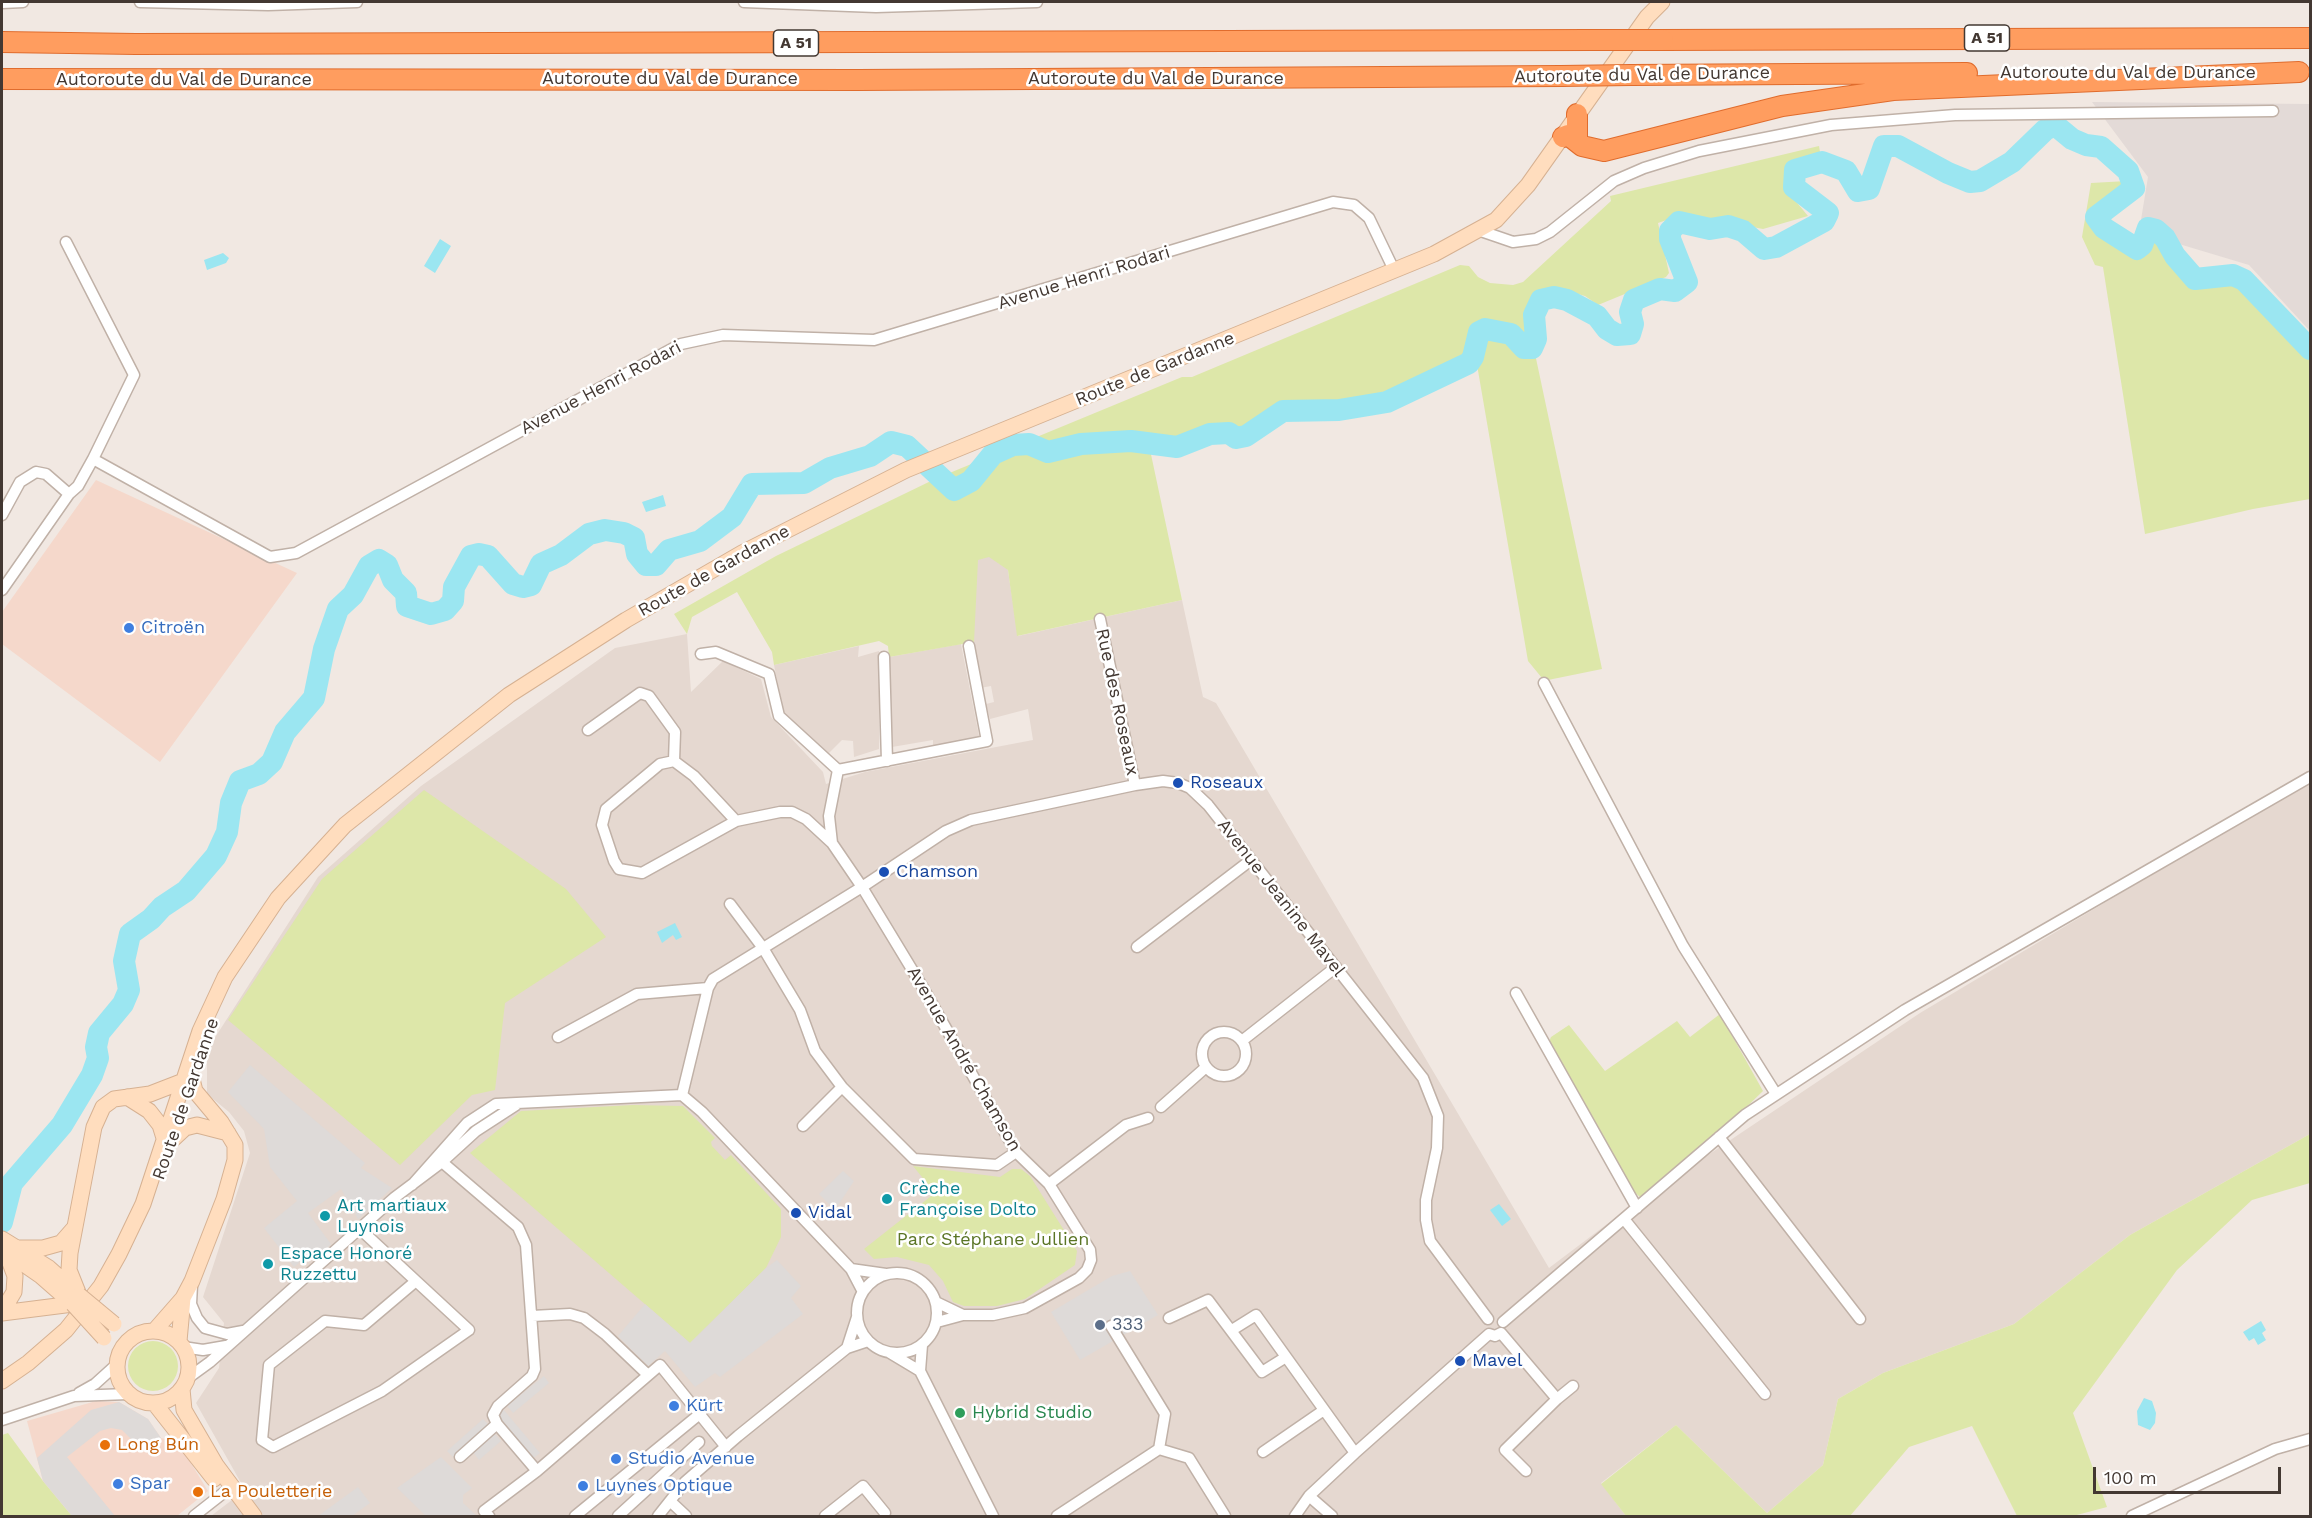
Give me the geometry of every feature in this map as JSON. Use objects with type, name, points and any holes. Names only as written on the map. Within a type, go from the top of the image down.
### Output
[{"type":"highway","name":"Autoroute du Val de Durance","points":[[2,42],[193,44],[2310,38]]},
{"type":"highway","points":[[1577,114],[1570,138],[1582,146],[1604,151],[1782,106],[1893,90],[2305,72]]},
{"type":"highway","name":"Autoroute du Val de Durance","points":[[2,79],[882,80],[2305,72]]},
{"type":"main road","points":[[1577,114],[1647,17],[1662,2]]},
{"type":"main road","name":"Route de Gardanne","points":[[2,1391],[33,1370],[72,1334],[107,1290],[126,1258],[150,1207],[186,1078],[233,976],[265,927],[315,867],[360,823],[459,738],[576,654],[659,600],[742,553],[906,470],[1450,247],[1496,220],[1570,138]]},
{"type":"main road","points":[[76,1300],[69,1270],[75,1227],[94,1127],[103,1107],[114,1099],[164,1090],[186,1078],[228,1133],[235,1145],[235,1160],[224,1199],[192,1281],[183,1298],[147,1331],[126,1342],[117,1361],[117,1375],[128,1394],[140,1401],[155,1404],[165,1401],[185,1383]]},
{"type":"main road","points":[[127,1097],[149,1111],[168,1140],[185,1128],[197,1125],[228,1133]]},
{"type":"main road","name":"Route de Gardanne","points":[[2,1381],[28,1363],[66,1330],[101,1286],[143,1204],[168,1140]]},
{"type":"main road","points":[[7,1246],[43,1248],[61,1243],[75,1227]]},
{"type":"main road","points":[[7,1246],[48,1268],[76,1300],[104,1338],[117,1361]]},
{"type":"main road","points":[[2,1313],[14,1292],[15,1276],[7,1246]]},
{"type":"main road","points":[[181,1344],[183,1298]]},
{"type":"main road","points":[[2,1313],[76,1300],[126,1330],[172,1336],[181,1344],[188,1357],[184,1410],[244,1516]]},
{"type":"main road","points":[[155,1404],[254,1516]]},
{"type":"street","points":[[2,3],[23,2]]},
{"type":"street","points":[[140,2],[268,6],[357,2]]},
{"type":"street","points":[[744,2],[876,7],[1037,2]]},
{"type":"street","points":[[1478,230],[1513,242],[1536,239],[1550,232],[1614,181],[1644,168],[1710,149],[1831,125],[1955,115],[2273,111]]},
{"type":"street","name":"Avenue Henri Rodari","points":[[93,459],[270,557],[296,553],[681,344],[723,335],[874,340],[1333,202],[1354,206],[1369,218],[1394,270]]},
{"type":"street","points":[[2,590],[69,494],[78,486],[134,375],[66,242]]},
{"type":"street","points":[[2,516],[20,482],[36,472],[46,474],[69,494]]},
{"type":"street","name":"Rue des Roseaux","points":[[1100,620],[1135,785]]},
{"type":"street","points":[[838,770],[987,741],[969,646]]},
{"type":"street","points":[[701,654],[716,652],[768,674],[779,716],[838,770]]},
{"type":"street","points":[[884,657],[887,761]]},
{"type":"street","points":[[1544,683],[1683,946],[1776,1094]]},
{"type":"street","points":[[588,730],[640,693],[649,696],[675,732],[674,761],[694,776],[736,821]]},
{"type":"street","name":"Avenue André Chamson","points":[[674,761],[660,764],[606,809],[602,825],[603,834],[619,869],[642,873],[736,821],[780,812],[792,812],[806,819],[832,843],[862,887],[1016,1152],[1049,1184],[1090,1250],[1091,1260],[1087,1270],[1079,1278],[1025,1308],[993,1315],[963,1315]]},
{"type":"street","points":[[832,843],[829,816],[838,770]]},
{"type":"street","points":[[1557,1399],[1502,1328],[1496,1317],[1488,1319],[1485,1326],[1489,1334],[1495,1336],[1502,1328],[1624,1219],[1719,1137],[1745,1115],[1776,1094],[1905,1010],[2310,777]]},
{"type":"street","name":"Avenue Jeanine Mavel","points":[[708,988],[724,970],[862,887],[946,831],[971,820],[1135,785],[1163,781],[1190,788],[1208,805],[1423,1078],[1438,1116],[1437,1148],[1426,1200],[1426,1220],[1430,1241],[1488,1319]]},
{"type":"street","points":[[1137,947],[1251,860]]},
{"type":"street","points":[[730,904],[763,948],[800,1010],[815,1051],[842,1087],[914,1159],[997,1165],[1016,1152]]},
{"type":"street","points":[[1243,1040],[1336,967]]},
{"type":"street","points":[[558,1037],[637,994],[708,988],[682,1095]]},
{"type":"street","points":[[1516,993],[1637,1208]]},
{"type":"street","points":[[1226,1031],[1243,1040],[1247,1060],[1237,1074],[1219,1077],[1205,1068],[1201,1051],[1209,1036],[1226,1031]]},
{"type":"street","points":[[1161,1107],[1205,1068]]},
{"type":"street","points":[[803,1126],[842,1087]]},
{"type":"street","points":[[412,1185],[447,1142],[484,1110],[496,1104],[682,1095],[702,1112],[850,1269],[863,1292]]},
{"type":"street","points":[[185,1383],[360,1229],[476,1131],[499,1113],[519,1104]]},
{"type":"street","points":[[1049,1184],[1126,1125],[1148,1118]]},
{"type":"street","points":[[1719,1137],[1860,1319]]},
{"type":"street","points":[[442,1162],[518,1227],[526,1245],[535,1369],[532,1376],[498,1406],[493,1415],[497,1424],[537,1471]]},
{"type":"street","points":[[1624,1219],[1766,1395]]},
{"type":"street","points":[[360,1229],[469,1330],[382,1391],[273,1447],[262,1440],[270,1365],[325,1321],[364,1325],[416,1281]]},
{"type":"street","points":[[850,1269],[913,1276],[925,1284],[936,1302],[937,1322],[931,1335],[922,1345],[901,1353],[890,1353]]},
{"type":"street","points":[[847,1348],[863,1292],[877,1278],[886,1274]]},
{"type":"street","points":[[192,1281],[191,1304],[196,1318],[205,1328],[227,1334],[246,1330]]},
{"type":"street","points":[[1168,1318],[1208,1300],[1262,1372],[1286,1357]]},
{"type":"street","points":[[936,1302],[963,1315]]},
{"type":"street","points":[[532,1316],[570,1314],[584,1318],[605,1334],[648,1375]]},
{"type":"street","points":[[937,1322],[963,1315]]},
{"type":"street","points":[[1232,1330],[1256,1315],[1355,1453]]},
{"type":"street","points":[[857,1317],[868,1341],[920,1371]]},
{"type":"street","points":[[1057,1516],[1159,1449],[1165,1414],[1111,1326]]},
{"type":"street","points":[[1295,1516],[1309,1496],[1489,1334]]},
{"type":"street","points":[[658,1516],[685,1482],[726,1447],[847,1348],[868,1341]]},
{"type":"street","points":[[181,1344],[216,1350],[229,1345]]},
{"type":"street","points":[[922,1345],[920,1371],[993,1516]]},
{"type":"street","points":[[2,1420],[74,1395],[95,1384],[117,1361]]},
{"type":"street","points":[[489,1516],[484,1511],[537,1471],[660,1365],[701,1413],[726,1447]]},
{"type":"street","points":[[1526,1471],[1505,1450],[1557,1399],[1574,1386]]},
{"type":"street","points":[[74,1395],[128,1394]]},
{"type":"street","points":[[1263,1452],[1324,1410]]},
{"type":"street","points":[[575,1516],[701,1413]]},
{"type":"street","points":[[460,1456],[497,1424]]},
{"type":"street","points":[[2132,1516],[2275,1449],[2310,1439]]},
{"type":"street","points":[[618,1516],[699,1442]]},
{"type":"street","points":[[1159,1449],[1189,1458],[1225,1516]]},
{"type":"street","points":[[825,1516],[863,1486],[885,1513]]},
{"type":"street","points":[[194,1516],[228,1489]]},
{"type":"street","points":[[1309,1496],[1332,1516]]},
{"type":"street","points":[[670,1501],[686,1516]]},
{"type":"shaded area","points":[[2092,102],[2310,104],[2310,331],[2249,265],[2139,232],[2148,177]]},
{"type":"shaded area","points":[[992,466],[1018,636],[1182,600],[1203,697],[1216,703],[1549,1268],[1623,1212],[1920,1013],[2310,780],[2310,1134],[2130,1235],[2014,1324],[1883,1373],[1838,1399],[1823,1465],[1767,1513],[1676,1425],[1601,1483],[1626,1516],[211,1516],[245,1490],[196,1403],[219,1368],[224,1323],[203,1297],[250,1153],[244,1131],[229,1112],[207,1094],[207,1050],[318,877],[421,786],[615,648],[687,634],[691,692],[723,661],[761,679],[771,717],[823,772],[826,784],[865,772],[1033,740],[1028,709],[990,719],[986,704],[994,702],[991,686],[980,688],[970,642],[961,497]]},
{"type":"shaded area","name":"Citroën","points":[[96,480],[297,573],[160,762],[2,644],[2,612]]},
{"type":"shaded area","points":[[961,644],[979,736],[933,747],[933,740],[892,747],[889,657]]},
{"type":"shaded area","points":[[859,646],[858,657],[879,651],[879,749],[854,757],[853,741],[842,740],[826,756],[784,714],[774,665]]},
{"type":"shaded area","points":[[250,1065],[365,1163],[361,1168],[392,1188],[358,1219],[341,1189],[308,1213],[331,1244],[322,1253],[317,1247],[294,1267],[264,1228],[297,1201],[270,1167],[264,1129],[228,1092]]},
{"type":"shaded area","points":[[843,1171],[854,1181],[835,1210],[819,1194]]},
{"type":"shaded area","points":[[777,1260],[801,1286],[791,1298],[803,1314],[720,1377],[715,1373],[695,1387],[665,1351],[648,1366],[618,1336],[645,1304],[690,1343],[766,1268]]},
{"type":"shaded area","name":"333","points":[[1130,1271],[1158,1315],[1080,1360],[1051,1312],[1112,1276]]},
{"type":"shaded area","points":[[544,1376],[549,1383],[513,1413],[507,1406]]},
{"type":"shaded area","points":[[96,1401],[119,1402],[148,1419],[161,1438],[178,1442],[208,1491],[177,1516],[72,1516],[43,1481],[27,1421]]},
{"type":"shaded area","points":[[119,1402],[148,1419],[161,1438],[142,1450],[122,1430],[111,1428],[100,1431],[67,1457],[115,1516],[72,1516],[43,1481],[37,1458],[91,1410]]},
{"type":"shaded area","points":[[503,1409],[540,1453],[532,1459],[495,1415]]},
{"type":"shaded area","points":[[483,1419],[489,1425],[453,1457],[447,1451]]},
{"type":"shaded area","points":[[495,1434],[501,1441],[479,1460],[473,1452]]},
{"type":"shaded area","points":[[441,1457],[472,1488],[463,1495],[463,1503],[477,1516],[426,1516],[397,1488]]},
{"type":"shaded area","points":[[358,1487],[370,1503],[352,1516],[318,1516]]},
{"type":"green space","points":[[1819,146],[1821,158],[1810,160],[1789,172],[1784,187],[1808,216],[1763,229],[1684,214],[1658,223],[1669,273],[1666,277],[1598,305],[1585,296],[1557,288],[1541,292],[1533,307],[1532,342],[1528,346],[1511,332],[1482,327],[1478,330],[1467,359],[1388,398],[1324,409],[1288,408],[1273,412],[1240,434],[1224,431],[1230,438],[1206,437],[1184,449],[1149,445],[1182,600],[1017,636],[1008,570],[989,557],[978,560],[974,642],[889,657],[888,646],[879,641],[774,665],[772,652],[737,592],[692,617],[687,634],[674,614],[776,556],[935,479],[1182,377],[1192,377],[1460,265],[1469,266],[1478,277],[1490,283],[1513,285],[1523,282],[1611,201],[1610,196]]},
{"type":"green space","points":[[2127,181],[2130,188],[2095,215],[2093,222],[2097,228],[2141,254],[2145,250],[2149,233],[2155,232],[2178,268],[2196,282],[2209,283],[2231,278],[2239,280],[2310,356],[2310,499],[2253,509],[2145,534],[2103,267],[2095,265],[2082,237],[2091,183]]},
{"type":"green space","points":[[1487,332],[1496,336],[1506,335],[1525,351],[1534,349],[1602,669],[1548,680],[1542,678],[1528,661],[1476,359],[1481,334]]},
{"type":"green space","points":[[424,790],[566,889],[606,937],[505,1003],[495,1090],[472,1095],[400,1165],[228,1020],[322,879]]},
{"type":"green space","points":[[1720,1014],[1763,1091],[1725,1128],[1645,1193],[1647,1196],[1640,1197],[1632,1190],[1549,1042],[1551,1037],[1569,1025],[1605,1071],[1677,1021],[1690,1037]]},
{"type":"green space","points":[[633,1105],[683,1106],[715,1138],[711,1142],[712,1146],[725,1160],[731,1155],[781,1209],[781,1237],[766,1268],[690,1343],[470,1153],[521,1111]]},
{"type":"green space","points":[[2310,1134],[2310,1183],[2252,1200],[2177,1270],[2073,1413],[2107,1507],[2073,1516],[2017,1516],[1972,1426],[1909,1447],[1850,1516],[1626,1516],[1601,1484],[1676,1425],[1767,1513],[1823,1465],[1838,1399],[1883,1373],[2014,1324],[2130,1235]]},
{"type":"green space","name":"Parc Stéphane Jullien","points":[[913,1166],[1000,1177],[1012,1169],[1021,1169],[1030,1176],[1077,1251],[1075,1265],[1025,1299],[997,1306],[964,1306],[953,1302],[943,1281],[929,1265],[897,1257],[874,1259],[864,1249],[935,1193]]},
{"type":"green space","points":[[153,1341],[162,1343],[173,1352],[178,1366],[176,1375],[167,1386],[153,1391],[144,1389],[133,1380],[128,1366],[130,1357],[139,1346]]},
{"type":"green space","points":[[8,1433],[72,1516],[2,1516],[2,1435]]},
{"type":"water","points":[[440,239],[451,246],[435,273],[424,266]]},
{"type":"water","points":[[223,253],[229,258],[226,263],[207,270],[204,260]]},
{"type":"water","points":[[663,495],[666,506],[646,512],[642,502]]},
{"type":"water","points":[[675,923],[682,937],[676,940],[673,935],[662,943],[657,932]]},
{"type":"water","points":[[1499,1204],[1511,1219],[1502,1226],[1490,1210]]},
{"type":"water","points":[[2261,1321],[2266,1330],[2262,1333],[2266,1340],[2258,1345],[2254,1338],[2249,1341],[2243,1332]]},
{"type":"water","points":[[2144,1398],[2152,1401],[2156,1413],[2155,1423],[2150,1430],[2138,1425],[2137,1411]]},
{"type":"waterway","points":[[2,1222],[12,1183],[62,1125],[92,1075],[98,1058],[96,1047],[99,1033],[123,1004],[129,990],[124,961],[130,934],[151,919],[162,907],[186,891],[216,856],[227,832],[231,803],[240,781],[259,774],[272,762],[285,732],[314,698],[324,649],[338,609],[353,595],[369,566],[379,560],[387,565],[393,580],[406,593],[407,606],[431,614],[445,610],[453,601],[454,587],[471,556],[479,554],[488,556],[513,584],[523,587],[531,585],[541,564],[561,555],[589,534],[605,530],[624,533],[634,538],[637,554],[646,565],[656,565],[669,550],[700,541],[732,517],[752,484],[804,483],[830,468],[870,456],[891,442],[907,446],[954,490],[971,481],[993,454],[1013,445],[1029,444],[1048,452],[1081,444],[1131,441],[1177,447],[1210,434],[1229,433],[1236,438],[1246,436],[1283,411],[1339,410],[1387,402],[1469,363],[1473,357],[1479,332],[1485,329],[1511,334],[1524,348],[1532,348],[1536,339],[1534,315],[1541,300],[1554,297],[1567,300],[1597,316],[1607,329],[1617,335],[1630,334],[1633,324],[1630,312],[1634,300],[1660,289],[1675,291],[1687,282],[1670,239],[1670,231],[1679,222],[1710,229],[1728,226],[1743,231],[1764,249],[1776,247],[1824,221],[1828,213],[1794,187],[1795,170],[1822,162],[1846,171],[1858,191],[1869,189],[1884,146],[1898,146],[1948,173],[1970,182],[1980,181],[2012,162],[2045,130],[2055,125],[2072,139],[2086,145],[2101,147],[2128,171],[2134,188],[2096,217],[2104,228],[2137,249],[2142,245],[2148,228],[2156,230],[2165,238],[2175,256],[2195,279],[2233,275],[2244,280],[2310,349]]},
{"type":"place","name":"Citroën","points":[[129,628]]},
{"type":"place","name":"Roseaux","points":[[1178,783]]},
{"type":"place","name":"Chamson","points":[[884,872]]},
{"type":"place","name":"Crèche Françoise Dolto","points":[[887,1199]]},
{"type":"place","name":"Vidal","points":[[796,1213]]},
{"type":"place","name":"Art martiaux Luynois","points":[[325,1216]]},
{"type":"place","name":"Espace Honoré Ruzzettu","points":[[268,1264]]},
{"type":"place","name":"333","points":[[1100,1325]]},
{"type":"place","name":"Mavel","points":[[1460,1361]]},
{"type":"place","name":"Kürt","points":[[674,1406]]},
{"type":"place","name":"Hybrid Studio","points":[[960,1413]]},
{"type":"place","name":"Long Bún","points":[[105,1445]]},
{"type":"place","name":"Studio Avenue","points":[[616,1459]]},
{"type":"place","name":"Spar","points":[[118,1484]]},
{"type":"place","name":"Luynes Optique","points":[[583,1486]]},
{"type":"place","name":"La Pouletterie","points":[[198,1492]]}]
